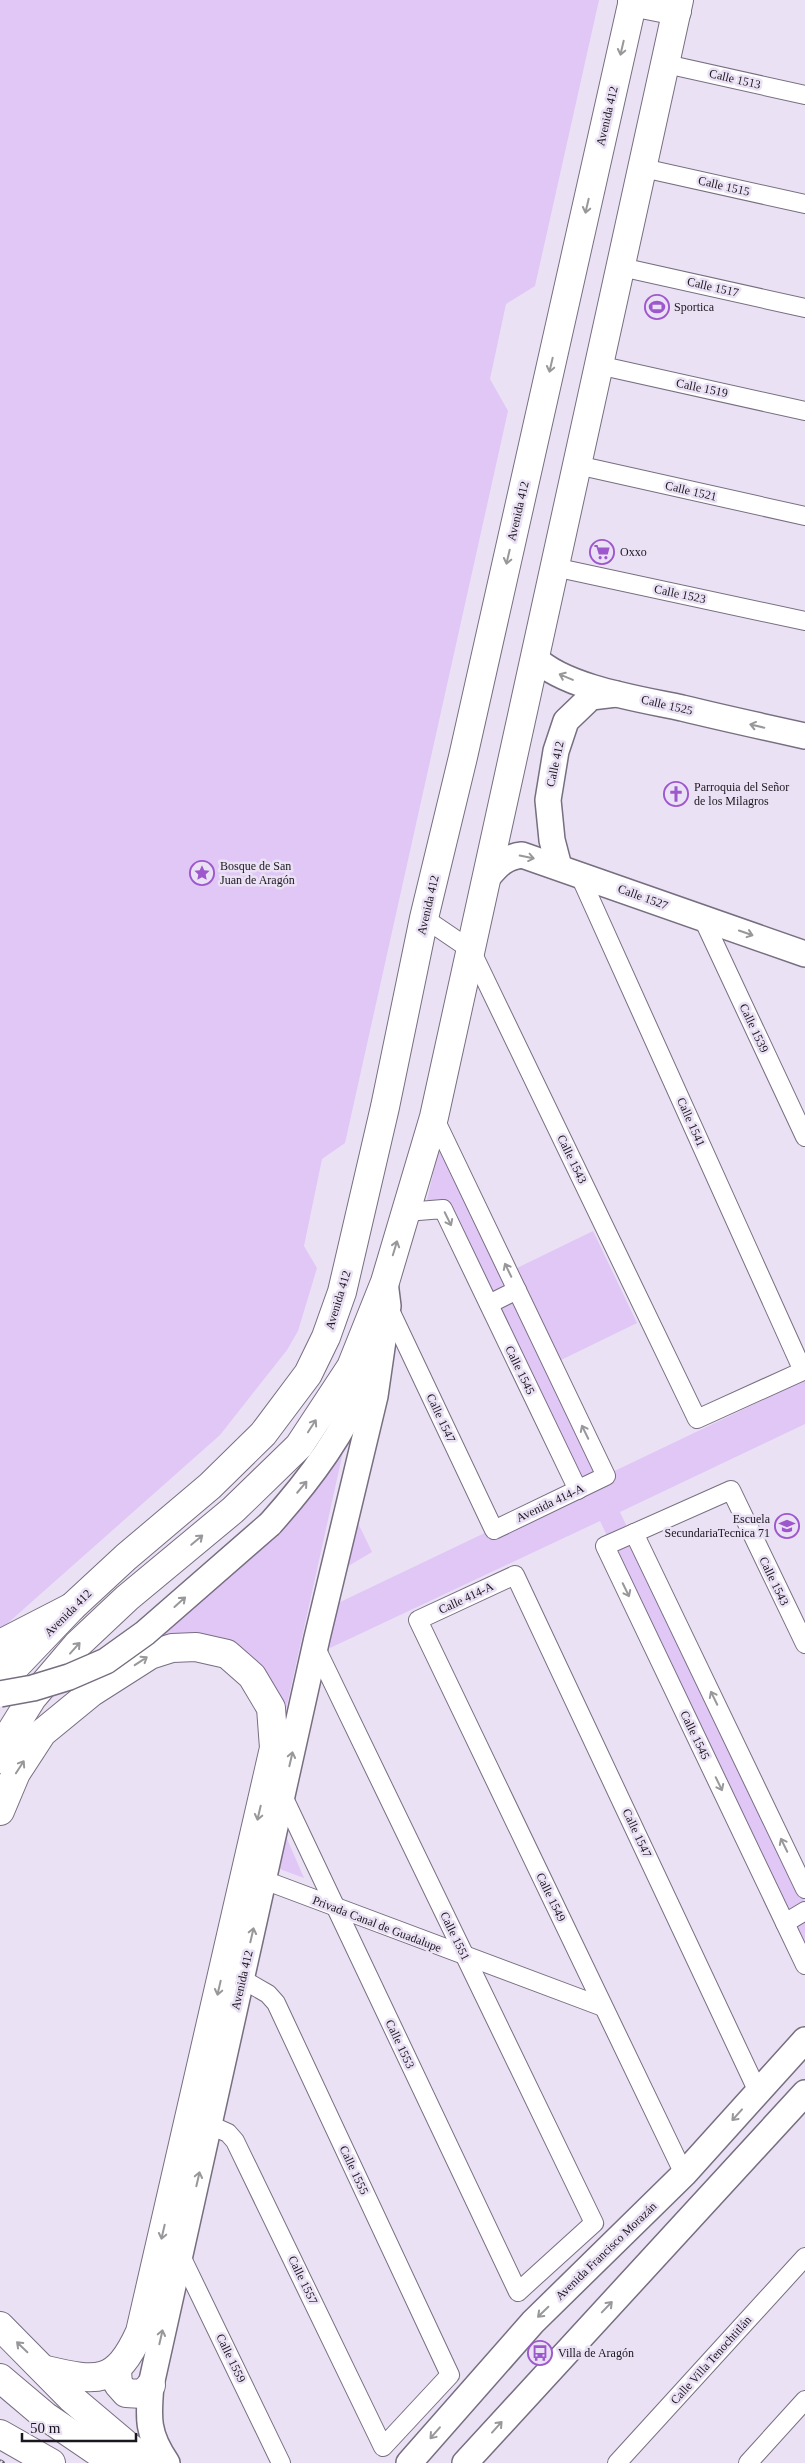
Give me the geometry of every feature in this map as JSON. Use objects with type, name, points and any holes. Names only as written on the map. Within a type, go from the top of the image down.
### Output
[{"type":"main road","points":[[633,1],[678,6]]},
{"type":"main road","name":"Avenida 412","points":[[0,1692],[11,1671],[72,1607],[126,1556],[210,1486],[263,1434],[312,1366],[326,1337],[342,1292],[385,1107],[424,918],[463,758],[633,1]]},
{"type":"main road","name":"Avenida 412","points":[[0,1759],[12,1730],[32,1698],[84,1638],[127,1598],[233,1510],[299,1446],[351,1367],[386,1294],[406,1212],[434,1117],[678,6]]},
{"type":"main road","points":[[0,1644],[72,1607]]},
{"type":"main road","points":[[0,1811],[16,1773],[42,1733],[92,1692],[150,1655],[172,1648],[196,1647],[227,1654],[252,1676],[272,1708],[274,1748],[140,2332],[130,2354],[117,2371],[99,2377],[82,2378],[46,2370]]},
{"type":"main road","points":[[0,2326],[46,2370],[71,2398],[148,2463]]},
{"type":"main road","points":[[117,2371],[118,2384],[126,2393],[142,2394],[151,2385]]},
{"type":"main road","points":[[0,2378],[45,2416],[114,2463]]},
{"type":"main road","points":[[0,2434],[51,2463]]},
{"type":"street","name":"Calle 1513","points":[[666,64],[805,95]]},
{"type":"street","name":"Calle 1515","points":[[643,168],[805,204]]},
{"type":"street","name":"Calle 1517","points":[[621,267],[805,308]]},
{"type":"street","name":"Calle 1519","points":[[598,365],[805,411]]},
{"type":"street","name":"Calle 1521","points":[[577,465],[805,516]]},
{"type":"street","name":"Calle 1523","points":[[554,566],[805,621]]},
{"type":"street","name":"Calle 1525","points":[[535,658],[545,668],[572,680],[616,694],[805,736]]},
{"type":"street","name":"Calle 412","points":[[569,871],[552,840],[548,800],[556,751],[566,721],[591,697],[616,694]]},
{"type":"street","name":"Calle 1527","points":[[487,878],[500,862],[511,856],[522,855],[805,954]]},
{"type":"street","name":"Calle 1541","points":[[569,871],[804,1370]]},
{"type":"street","points":[[424,918],[471,950]]},
{"type":"street","name":"Calle 1539","points":[[703,919],[805,1137]]},
{"type":"street","name":"Calle 1543","points":[[471,950],[697,1419],[804,1370]]},
{"type":"street","points":[[434,1117],[518,1290],[489,1304]]},
{"type":"street","name":"Calle 1545","points":[[406,1212],[443,1209],[578,1490]]},
{"type":"street","name":"Avenida 414-A","points":[[494,1530],[606,1476],[518,1290]]},
{"type":"street","name":"Avenida 412","points":[[167,2463],[150,2428],[148,2419],[151,2385],[316,1648],[375,1396],[386,1294]]},
{"type":"street","name":"Calle 1547","points":[[386,1294],[494,1530]]},
{"type":"street","points":[[0,1692],[33,1688],[69,1677],[106,1661],[145,1633],[270,1524],[306,1484],[332,1446],[357,1401],[379,1355]]},
{"type":"street","name":"Calle 1543","points":[[634,1533],[731,1490],[803,1635]]},
{"type":"street","points":[[634,1533],[805,1889]]},
{"type":"street","name":"Calle 1545","points":[[634,1533],[605,1546],[805,1965]]},
{"type":"street","name":"Calle 1547","points":[[515,1575],[758,2092]]},
{"type":"street","name":"Calle 414-A","points":[[418,1620],[515,1575]]},
{"type":"street","name":"Calle 1549","points":[[418,1620],[684,2174]]},
{"type":"street","points":[[0,1660],[49,1632]]},
{"type":"street","name":"Calle 1551","points":[[316,1648],[594,2223]]},
{"type":"street","name":"Calle 1553","points":[[283,1796],[518,2292],[594,2223]]},
{"type":"street","name":"Privada Canal de Guadalupe","points":[[264,1880],[465,1957],[604,2007]]},
{"type":"street","points":[[785,1923],[805,1911]]},
{"type":"street","name":"Calle 1555","points":[[242,1979],[268,1994],[276,2003],[450,2376],[383,2447]]},
{"type":"street","name":"Avenida Francisco Morazán","points":[[409,2463],[533,2322],[684,2174],[805,2040]]},
{"type":"street","points":[[465,2463],[805,2093]]},
{"type":"street","name":"Calle 1557","points":[[210,2125],[228,2133],[235,2141],[383,2447]]},
{"type":"street","name":"Calle 1559","points":[[180,2254],[281,2463]]},
{"type":"street","name":"Calle Villa Tenochtitlán","points":[[617,2463],[805,2257]]},
{"type":"street","points":[[748,2463],[805,2400]]},
{"type":"shaded area","name":"Bosque de San Juan de Aragón","points":[[0,0],[599,0],[535,286],[506,304],[490,379],[508,411],[345,1143],[322,1159],[304,1246],[317,1268],[298,1331],[287,1350],[220,1435],[0,1630]]},
{"type":"shaded area","points":[[441,1139],[604,1476],[805,1380],[805,1424],[620,1512],[805,1901],[805,1952],[600,1521],[330,1648],[326,1640],[336,1604],[583,1486],[450,1204],[439,1200],[427,1200]]},
{"type":"shaded area","points":[[593,1231],[637,1323],[561,1360],[517,1268]]},
{"type":"shaded area","points":[[347,1434],[283,1723],[252,1668],[147,1644]]},
{"type":"shaded area","points":[[356,1519],[372,1552],[345,1568]]},
{"type":"shaded area","points":[[284,1832],[304,1878],[277,1868]]},
{"type":"place","name":"Sportica","points":[[657,307]]},
{"type":"place","name":"Oxxo","points":[[602,552]]},
{"type":"place","name":"Parroquia del Señor de los Milagros","points":[[676,794]]},
{"type":"place","name":"Bosque de San Juan de Aragón","points":[[202,873]]},
{"type":"place","name":"Escuela SecundariaTecnica 71","points":[[787,1526]]},
{"type":"place","name":"Villa de Aragón","points":[[540,2353]]}]
